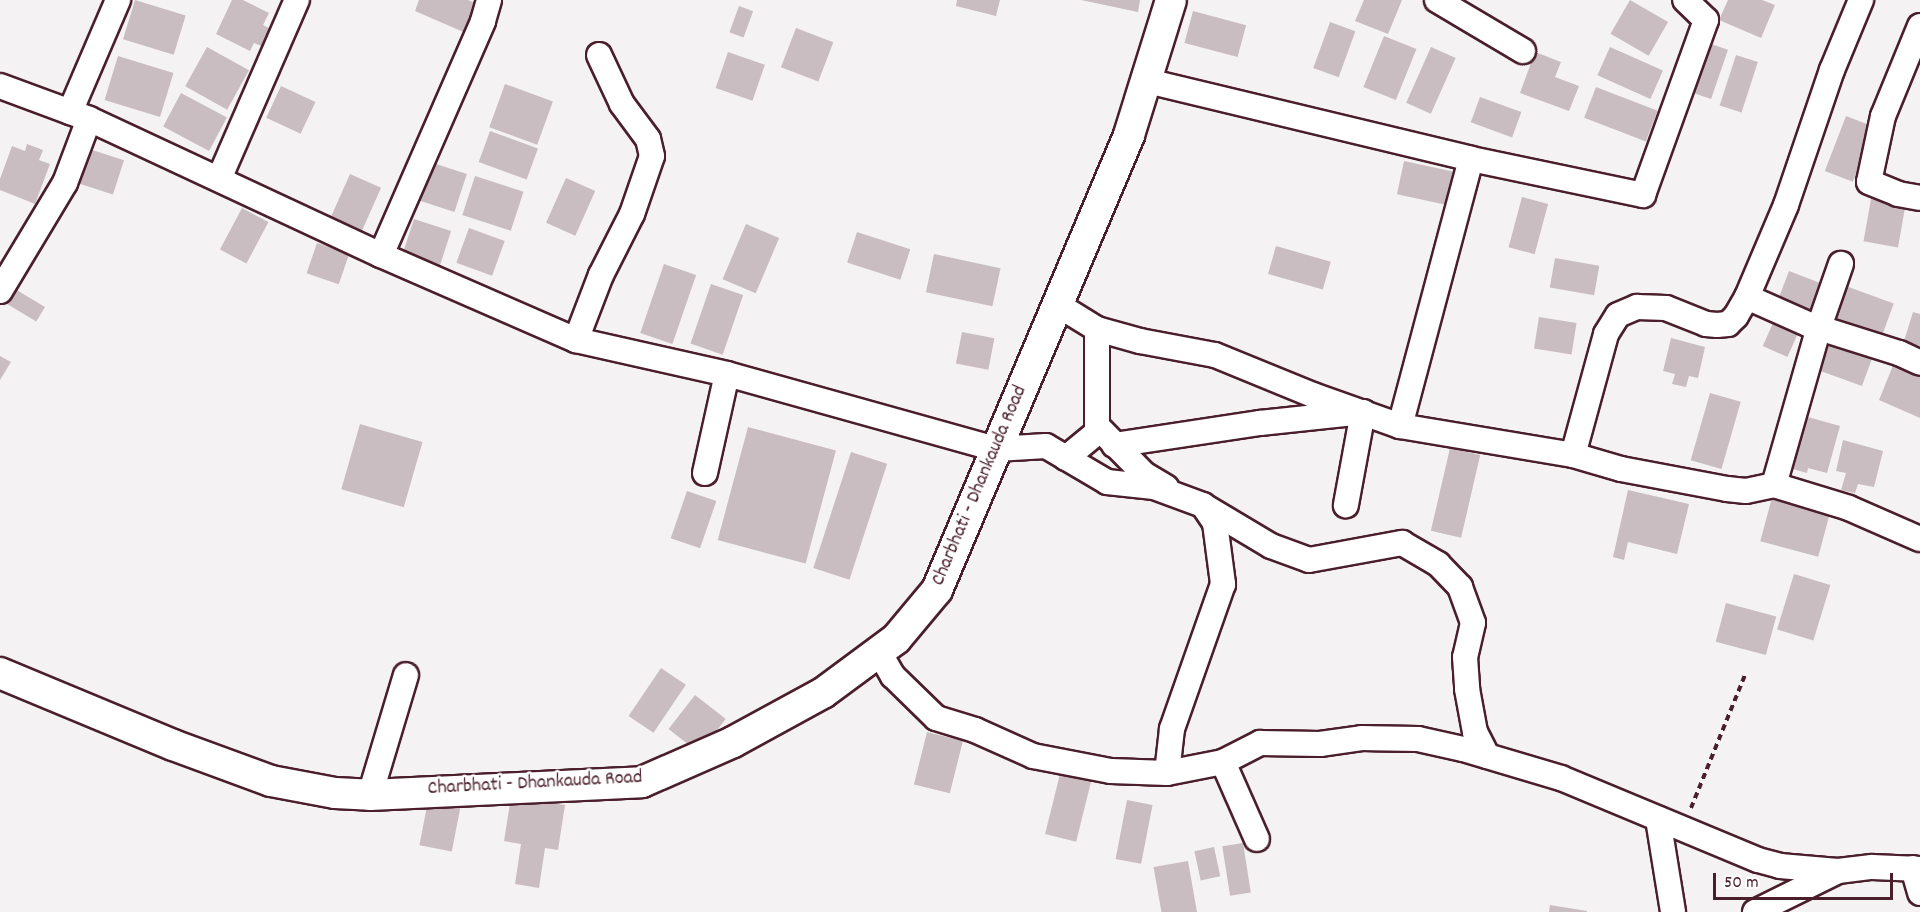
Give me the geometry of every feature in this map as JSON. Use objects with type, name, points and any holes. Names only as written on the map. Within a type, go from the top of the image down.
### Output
[{"type":"street","points":[[0,291],[65,183],[79,115],[118,0]]},
{"type":"street","points":[[219,179],[297,0]]},
{"type":"street","points":[[381,255],[483,21],[489,0]]},
{"type":"street","name":"Charbhati - Dhankauda Road","points":[[0,673],[173,745],[271,781],[335,793],[370,795],[430,790],[490,791],[642,782],[733,742],[813,699],[896,639],[937,590],[1130,135],[1171,0]]},
{"type":"street","points":[[1437,0],[1522,51]]},
{"type":"street","points":[[1147,81],[1471,159],[1643,195],[1706,20],[1685,0]]},
{"type":"street","points":[[1573,455],[1606,334],[1618,315],[1637,307],[1666,308],[1706,324],[1728,324],[1736,316],[1748,297],[1786,205],[1832,70],[1861,0]]},
{"type":"street","points":[[1920,26],[1883,116],[1869,182],[1898,194],[1920,198]]},
{"type":"street","points":[[576,340],[602,274],[632,214],[652,156],[648,139],[622,104],[599,55]]},
{"type":"street","points":[[0,86],[79,115],[381,255],[576,340],[727,374],[996,448],[1046,446],[1107,482],[1154,487],[1193,501],[1215,523],[1223,584],[1172,729],[1167,773]]},
{"type":"street","points":[[1400,426],[1471,159]]},
{"type":"street","points":[[1774,485],[1819,327],[1841,264]]},
{"type":"street","points":[[1748,297],[1819,327],[1899,353],[1920,363]]},
{"type":"street","points":[[1058,305],[1097,329],[1140,341],[1215,356],[1400,426],[1573,455],[1621,469],[1727,489],[1746,491],[1774,485],[1849,508],[1920,539]]},
{"type":"street","points":[[1097,329],[1097,426],[1144,474],[1272,546],[1310,560],[1402,543],[1438,564],[1460,587],[1473,623],[1465,657],[1467,689],[1474,732],[1486,756]]},
{"type":"street","points":[[705,473],[727,374]]},
{"type":"street","points":[[1066,458],[1108,438],[1363,412]]},
{"type":"street","points":[[1346,505],[1363,412]]},
{"type":"street","points":[[879,652],[893,676],[936,718],[975,730],[1033,756],[1111,771],[1167,773],[1223,762],[1260,743],[1320,744],[1362,738],[1418,740],[1486,756],[1560,778],[1758,860],[1780,866],[1838,871],[1872,867],[1917,868],[1920,893]]},
{"type":"street","points":[[370,795],[406,675]]},
{"type":"street","points":[[1223,762],[1257,839]]},
{"type":"street","points":[[1658,819],[1673,912]]},
{"type":"street","points":[[1755,912],[1838,871]]},
{"type":"path","points":[[1683,828],[1745,675]]},
{"type":"building","points":[[135,0],[186,15],[174,55],[123,39]]},
{"type":"building","points":[[232,0],[243,0],[269,13],[263,25],[273,30],[264,47],[254,43],[250,51],[216,34]]},
{"type":"building","points":[[419,0],[468,0],[480,5],[468,34],[415,11]]},
{"type":"building","points":[[957,0],[1000,0],[996,16],[956,6]]},
{"type":"building","points":[[1081,0],[1140,0],[1138,12]]},
{"type":"building","points":[[1364,0],[1402,0],[1388,34],[1355,21]]},
{"type":"building","points":[[1630,0],[1668,22],[1649,56],[1610,34]]},
{"type":"building","points":[[1728,0],[1762,0],[1775,5],[1761,38],[1719,20]]},
{"type":"building","points":[[739,6],[753,11],[744,37],[729,32]]},
{"type":"building","points":[[1193,11],[1246,25],[1238,57],[1184,43]]},
{"type":"building","points":[[1330,22],[1355,31],[1339,77],[1313,68]]},
{"type":"building","points":[[796,28],[833,42],[818,82],[781,67]]},
{"type":"building","points":[[1384,36],[1416,49],[1396,100],[1363,87]]},
{"type":"building","points":[[1711,44],[1728,50],[1711,99],[1694,93]]},
{"type":"building","points":[[207,47],[249,70],[227,110],[185,86]]},
{"type":"building","points":[[1431,47],[1456,58],[1431,114],[1406,103]]},
{"type":"building","points":[[1610,47],[1663,71],[1650,99],[1597,75]]},
{"type":"building","points":[[728,52],[765,65],[753,101],[716,88]]},
{"type":"building","points":[[1535,52],[1561,62],[1555,77],[1579,86],[1569,111],[1520,93]]},
{"type":"building","points":[[1736,55],[1758,62],[1741,113],[1720,105]]},
{"type":"building","points":[[118,56],[173,73],[160,117],[105,100]]},
{"type":"building","points":[[505,84],[553,101],[537,145],[489,127]]},
{"type":"building","points":[[281,86],[315,102],[301,134],[266,118]]},
{"type":"building","points":[[1596,87],[1658,111],[1646,141],[1584,118]]},
{"type":"building","points":[[181,93],[227,117],[209,151],[163,127]]},
{"type":"building","points":[[1480,97],[1521,112],[1512,137],[1471,122]]},
{"type":"building","points":[[1846,116],[1874,127],[1853,182],[1825,171]]},
{"type":"building","points":[[490,131],[538,148],[527,179],[479,162]]},
{"type":"building","points":[[27,144],[43,150],[39,160],[50,164],[35,204],[0,190],[0,179],[12,146],[25,151]]},
{"type":"building","points":[[86,148],[124,160],[113,195],[75,182]]},
{"type":"building","points":[[424,160],[467,174],[454,212],[412,198]]},
{"type":"building","points":[[1404,161],[1453,171],[1446,205],[1397,194]]},
{"type":"building","points":[[350,174],[381,188],[362,231],[331,217]]},
{"type":"building","points":[[475,176],[524,192],[511,231],[462,215]]},
{"type":"building","points":[[566,178],[595,191],[575,236],[546,223]]},
{"type":"building","points":[[1522,197],[1548,204],[1535,254],[1509,247]]},
{"type":"building","points":[[1871,199],[1905,205],[1898,247],[1864,241]]},
{"type":"building","points":[[242,208],[268,222],[246,264],[220,249]]},
{"type":"building","points":[[414,219],[451,231],[439,268],[402,256]]},
{"type":"building","points":[[746,224],[779,238],[756,293],[723,279]]},
{"type":"building","points":[[469,228],[505,241],[492,276],[456,263]]},
{"type":"building","points":[[857,232],[910,249],[900,280],[847,262]]},
{"type":"building","points":[[317,243],[349,254],[339,284],[307,273]]},
{"type":"building","points":[[1276,246],[1331,262],[1323,290],[1268,274]]},
{"type":"building","points":[[934,254],[1001,268],[992,306],[926,292]]},
{"type":"building","points":[[1555,258],[1599,266],[1594,295],[1550,288]]},
{"type":"building","points":[[664,264],[696,275],[672,344],[640,333]]},
{"type":"building","points":[[1789,271],[1830,287],[1817,320],[1776,305]]},
{"type":"building","points":[[711,284],[743,295],[723,355],[690,344]]},
{"type":"building","points":[[1843,285],[1894,303],[1879,343],[1829,324]]},
{"type":"building","points":[[15,289],[45,307],[36,322],[6,304]]},
{"type":"building","points":[[1913,312],[1920,314],[1920,346],[1904,341]]},
{"type":"building","points":[[1777,314],[1802,325],[1787,357],[1763,346]]},
{"type":"building","points":[[1539,317],[1577,323],[1572,355],[1534,349]]},
{"type":"building","points":[[962,332],[994,338],[988,370],[956,363]]},
{"type":"building","points":[[1821,335],[1874,354],[1862,386],[1809,367]]},
{"type":"building","points":[[1671,338],[1705,347],[1698,378],[1689,376],[1686,387],[1672,384],[1675,374],[1663,371]]},
{"type":"building","points":[[0,356],[11,362],[0,380]]},
{"type":"building","points":[[1894,363],[1920,374],[1920,418],[1879,400]]},
{"type":"building","points":[[1710,393],[1741,402],[1721,469],[1691,460]]},
{"type":"building","points":[[1797,414],[1840,426],[1827,473],[1808,468],[1807,473],[1782,466]]},
{"type":"building","points":[[360,424],[422,442],[404,507],[341,489]]},
{"type":"building","points":[[748,427],[836,451],[806,564],[718,540]]},
{"type":"building","points":[[1843,440],[1883,451],[1874,487],[1858,484],[1855,493],[1841,490],[1846,473],[1836,471]]},
{"type":"building","points":[[1450,448],[1480,455],[1461,538],[1431,531]]},
{"type":"building","points":[[851,452],[887,464],[849,580],[813,568]]},
{"type":"building","points":[[1628,490],[1689,504],[1677,554],[1628,542],[1624,560],[1613,557]]},
{"type":"building","points":[[1774,490],[1832,506],[1818,557],[1760,541]]},
{"type":"building","points":[[687,491],[716,501],[700,548],[671,538]]},
{"type":"building","points":[[1794,574],[1830,585],[1813,641],[1777,629]]},
{"type":"building","points":[[1726,603],[1776,616],[1766,655],[1716,642]]},
{"type":"building","points":[[661,668],[686,685],[653,733],[629,716]]},
{"type":"building","points":[[695,695],[726,719],[699,753],[669,729]]},
{"type":"building","points":[[927,732],[963,741],[950,793],[914,784]]},
{"type":"building","points":[[1062,766],[1093,774],[1076,842],[1045,834]]},
{"type":"building","points":[[511,797],[565,805],[558,850],[545,848],[539,888],[515,884],[521,844],[504,841]]},
{"type":"building","points":[[1127,800],[1153,805],[1141,864],[1116,859]]},
{"type":"building","points":[[428,801],[460,807],[452,851],[419,845]]},
{"type":"building","points":[[1243,843],[1251,892],[1230,896],[1222,846]]},
{"type":"building","points":[[1214,847],[1220,876],[1201,881],[1194,851]]},
{"type":"building","points":[[1188,861],[1197,912],[1161,912],[1154,867]]},
{"type":"building","points":[[1550,905],[1587,911],[1587,912],[1549,912]]}]
